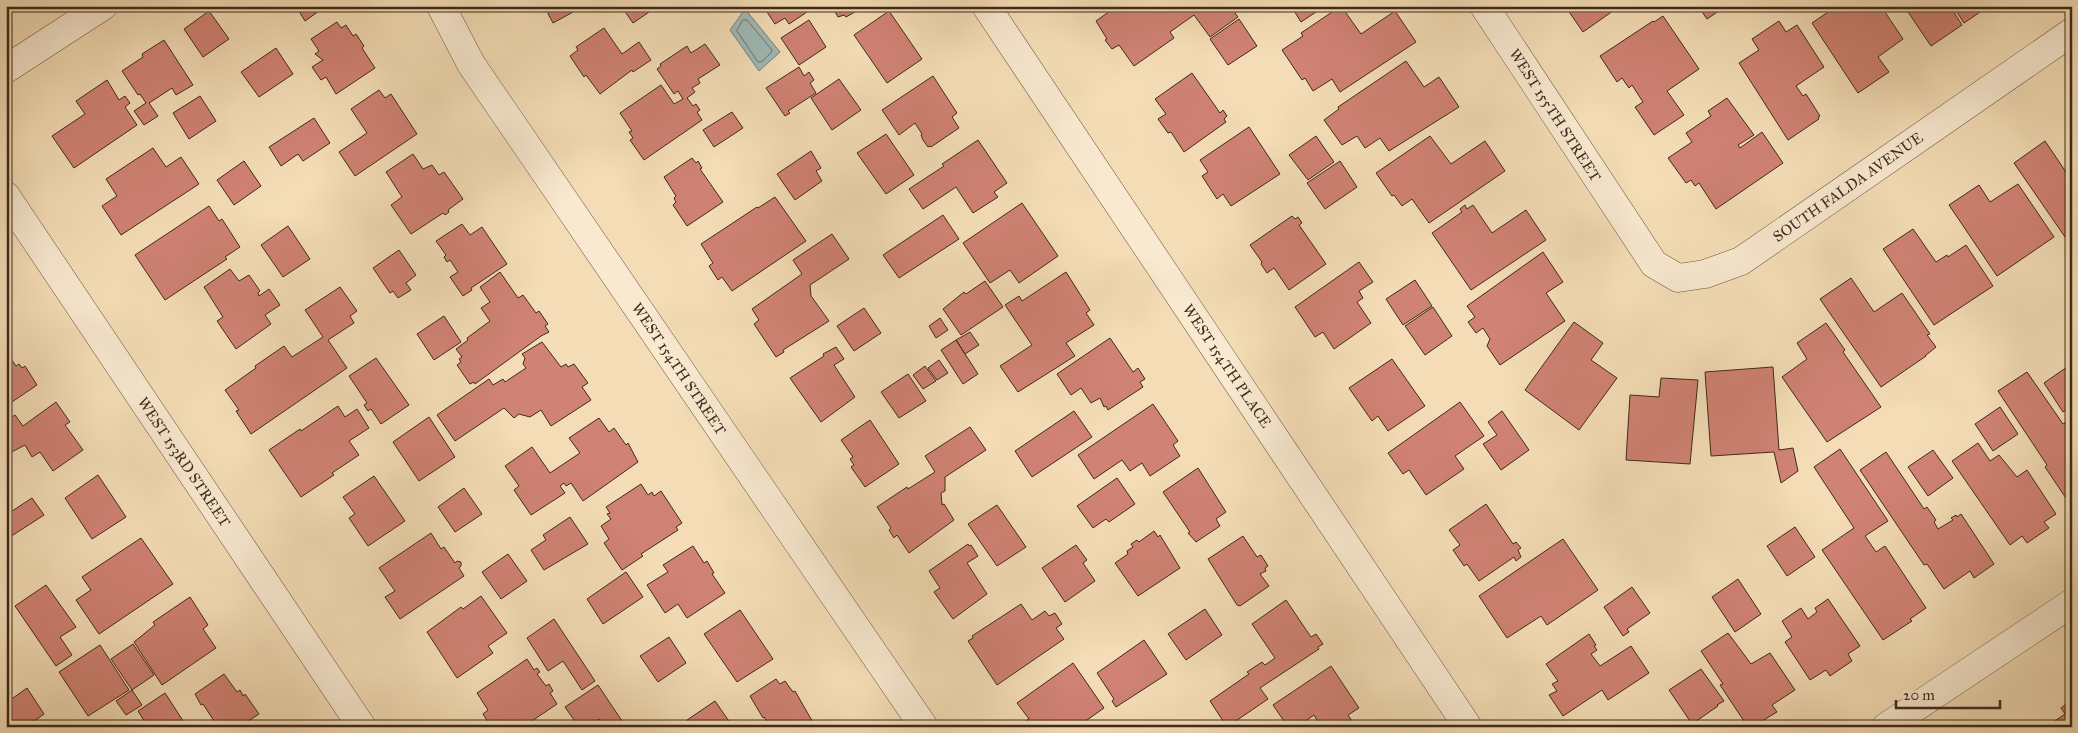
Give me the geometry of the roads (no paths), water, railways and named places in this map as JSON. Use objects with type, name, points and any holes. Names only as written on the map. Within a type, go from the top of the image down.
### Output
[{"type":"street","points":[[6,69],[103,6]]},
{"type":"street","name":"WEST 154TH STREET","points":[[441,6],[471,64],[924,727]]},
{"type":"street","name":"WEST 154TH PLACE","points":[[986,6],[1468,727]]},
{"type":"street","name":"WEST 155TH STREET","points":[[1484,6],[1626,223]]},
{"type":"street","name":"SOUTH FALDA AVENUE","points":[[1626,223],[1654,264],[1678,278],[1705,274],[1741,261],[2072,32]]},
{"type":"street","name":"WEST 153RD STREET","points":[[6,196],[362,727]]},
{"type":"street","points":[[1886,727],[2072,603]]},
{"type":"water","points":[[745,9],[780,52],[759,71],[730,30]]}]
